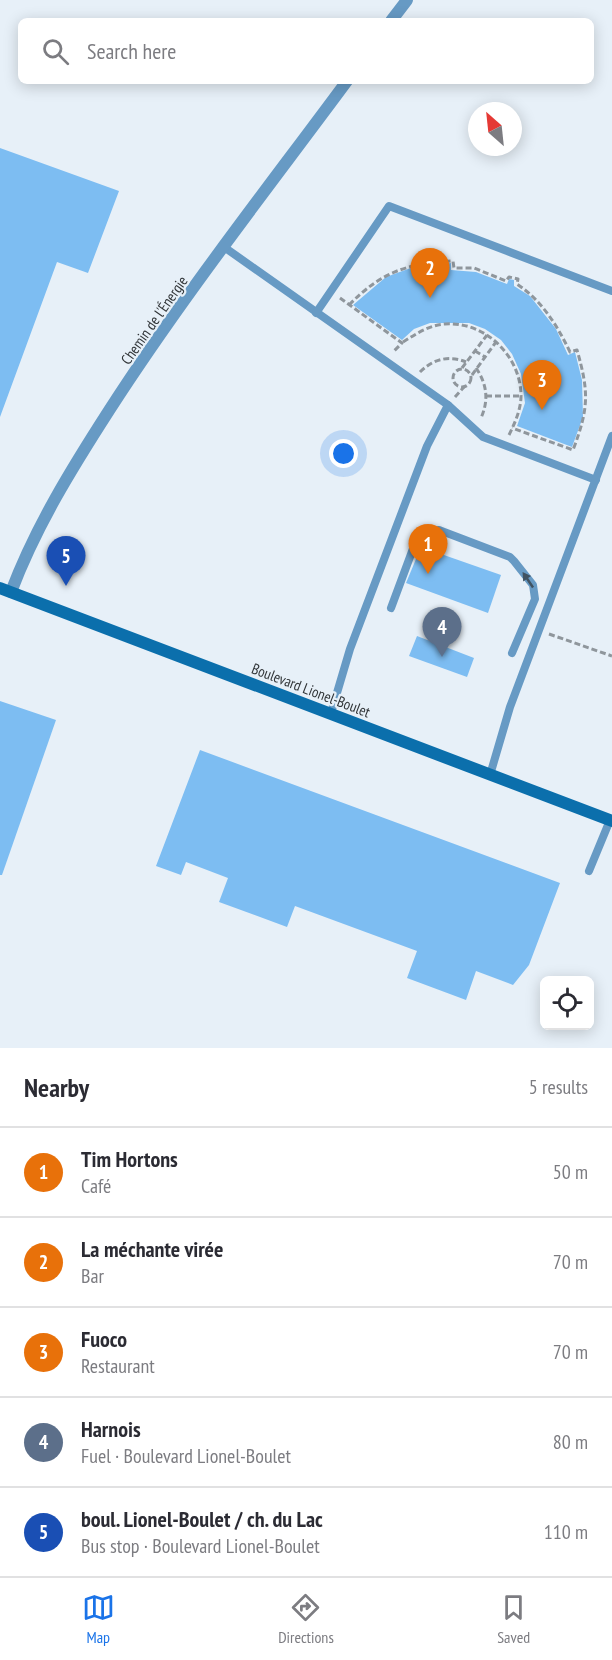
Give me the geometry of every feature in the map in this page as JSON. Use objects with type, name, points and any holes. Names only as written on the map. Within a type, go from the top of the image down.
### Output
[{"type":"main road","name":"Boulevard Lionel-Boulet","points":[[5,590],[611,821]]},
{"type":"street","points":[[393,18],[406,0]]},
{"type":"street","name":"Chemin de l'Énergie","points":[[5,590],[79,458],[139,365],[345,84]]},
{"type":"lane","points":[[316,313],[389,206],[612,291]]},
{"type":"lane","points":[[224,247],[448,405],[483,436],[596,480]]},
{"type":"lane","points":[[331,713],[350,649],[423,457],[448,405]]},
{"type":"lane","points":[[490,775],[510,707],[612,436]]},
{"type":"lane","points":[[391,608],[417,538],[423,533],[439,530],[510,556],[533,585],[535,599],[512,653]]},
{"type":"lane","points":[[589,871],[611,821]]},
{"type":"path","points":[[349,305],[386,274],[420,263],[453,261],[454,268],[474,268],[506,281],[509,277],[518,279],[517,284],[532,295],[559,328],[570,352],[577,350],[585,375],[585,419],[573,450],[512,428]]},
{"type":"path","points":[[331,292],[402,343],[392,354]]},
{"type":"path","points":[[403,342],[420,331],[446,324],[462,326],[487,335],[496,342],[510,356],[518,374],[521,396],[508,437],[499,431]]},
{"type":"path","points":[[462,368],[487,335]]},
{"type":"path","points":[[445,392],[454,399],[471,381],[476,368],[496,342]]},
{"type":"path","points":[[475,351],[484,357]]},
{"type":"path","points":[[427,380],[418,373],[433,362],[451,358],[466,362]]},
{"type":"path","points":[[476,368],[484,381],[486,396],[481,418]]},
{"type":"path","points":[[449,387],[456,370],[468,369],[472,375]]},
{"type":"path","points":[[453,381],[464,387]]},
{"type":"path","points":[[486,396],[521,396]]},
{"type":"path","points":[[472,411],[490,424]]},
{"type":"path","points":[[539,630],[612,656]]},
{"type":"building","points":[[0,148],[119,191],[88,273],[57,262],[0,417]]},
{"type":"building","points":[[451,263],[451,270],[476,272],[507,284],[509,279],[514,280],[514,286],[530,296],[556,329],[568,355],[575,352],[582,380],[583,417],[572,447],[517,426],[525,403],[521,374],[512,354],[501,340],[485,329],[469,323],[430,323],[414,329],[402,340],[353,305],[386,277],[419,265]]},
{"type":"building","points":[[421,547],[501,575],[488,613],[406,583]]},
{"type":"building","points":[[417,636],[474,658],[467,677],[409,656]]},
{"type":"building","points":[[0,701],[56,720],[2,875],[0,875]]},
{"type":"building","points":[[200,750],[560,883],[529,965],[513,985],[476,971],[466,1000],[407,978],[417,951],[295,906],[287,927],[219,902],[228,878],[186,862],[181,875],[156,866]]},
{"type":"place","name":"La méchante virée","points":[[430,298]]},
{"type":"place","name":"Fuoco","points":[[542,410]]},
{"type":"place","name":"Tim Hortons","points":[[428,574]]},
{"type":"place","name":"boul. Lionel-Boulet / ch. du Lac","points":[[66,586]]},
{"type":"place","name":"Harnois","points":[[442,657]]}]
